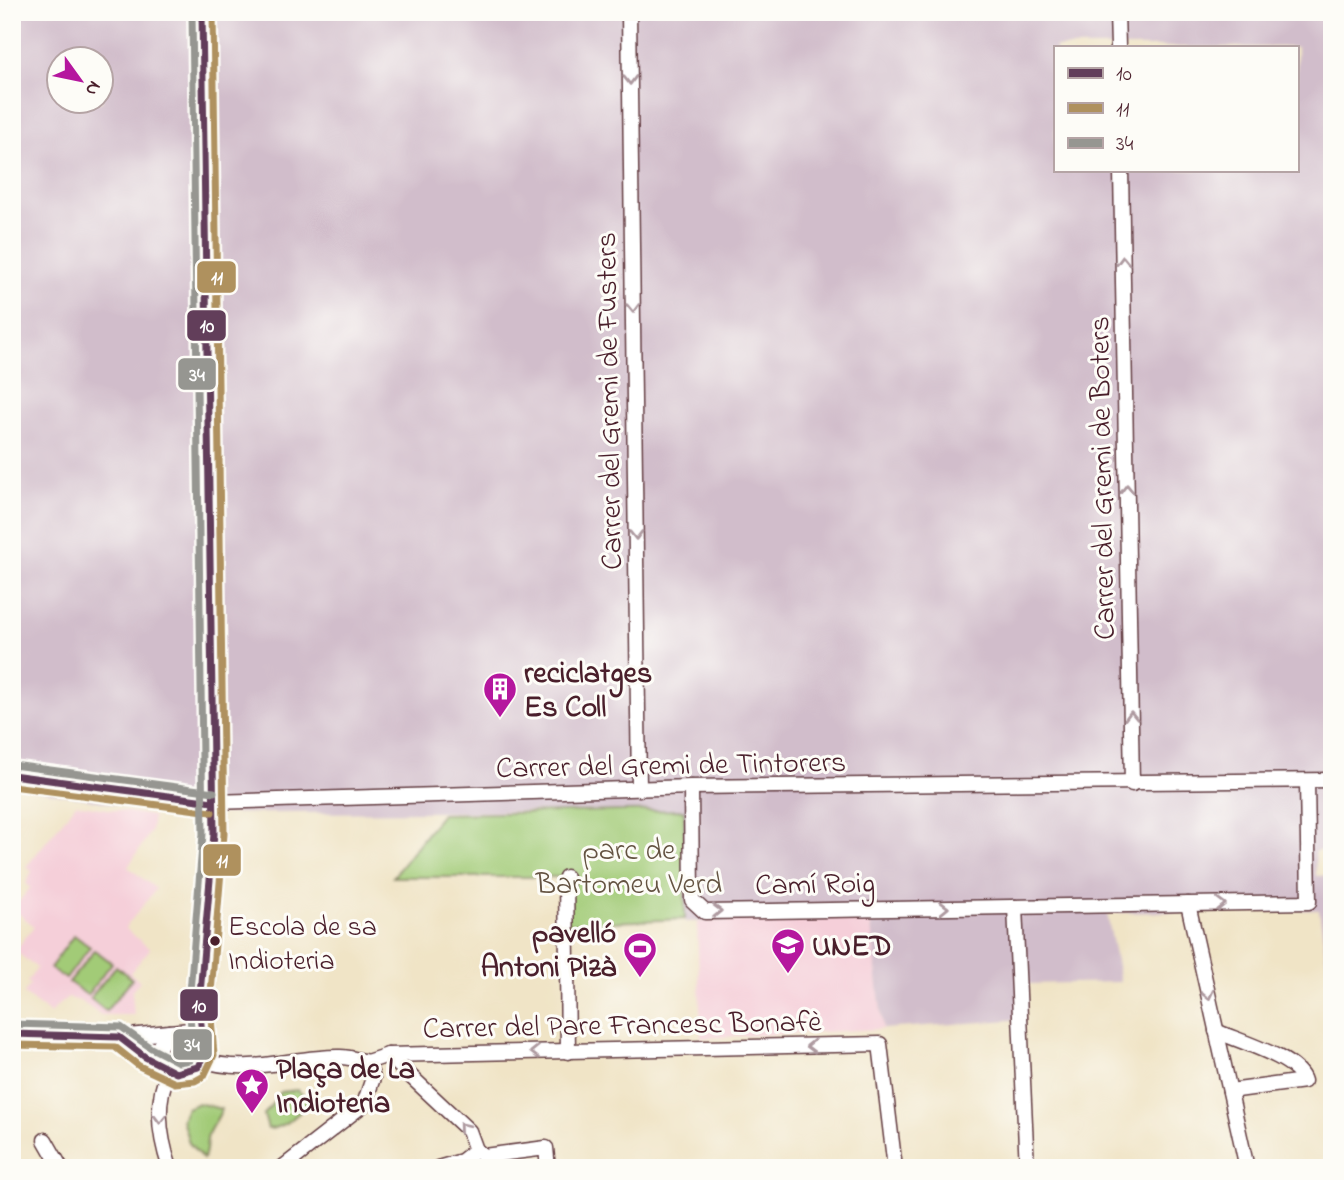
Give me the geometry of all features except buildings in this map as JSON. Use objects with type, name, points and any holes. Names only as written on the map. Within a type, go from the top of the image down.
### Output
[{"type":"street","points":[[119,1037],[167,1069],[184,1074],[192,1072],[202,1060],[199,1004],[214,834],[202,12]]},
{"type":"street","name":"Carrer del Gremi de Fusters","points":[[629,12],[639,789]]},
{"type":"street","points":[[1117,12],[1118,46]]},
{"type":"street","name":"Carrer del Gremi de Boters","points":[[1121,172],[1132,785]]},
{"type":"street","name":"Carrer del Gremi de Tintorers","points":[[12,775],[213,802],[691,787],[1132,785],[1332,780]]},
{"type":"street","name":"Camí Roig","points":[[691,787],[692,900],[705,912],[1309,902],[1307,781]]},
{"type":"street","points":[[566,877],[568,1052]]},
{"type":"street","points":[[1188,904],[1247,1168]]},
{"type":"street","points":[[1015,907],[1027,1168]]},
{"type":"street","points":[[170,1168],[160,1139],[160,1098],[167,1069],[158,1048],[199,1004]]},
{"type":"street","points":[[12,1034],[119,1037],[190,1030],[201,1040]]},
{"type":"street","points":[[1216,1031],[1288,1062],[1302,1072],[1304,1081],[1230,1091]]},
{"type":"street","name":"Carrer del Pare Francesc Bonafè","points":[[367,1062],[388,1055],[880,1044],[895,1168]]},
{"type":"street","points":[[388,1055],[469,1131],[476,1150],[484,1156],[546,1148],[548,1168]]},
{"type":"street","points":[[202,1060],[217,1065],[245,1067],[341,1056],[367,1062],[373,1078],[364,1104],[282,1168]]},
{"type":"street","points":[[45,1140],[61,1168]]},
{"type":"street","points":[[439,1168],[461,1161],[476,1150]]},
{"type":"shaded area","points":[[12,12],[1332,12],[1332,849],[1315,851],[1316,876],[1332,875],[1332,1007],[1319,910],[1107,913],[1120,982],[1026,984],[1025,1019],[883,1029],[870,917],[685,922],[684,810],[170,814],[12,786]]},
{"type":"shaded area","name":"Escola de sa Indioteria","points":[[76,804],[153,816],[151,831],[128,867],[156,889],[125,928],[150,949],[130,973],[140,981],[132,991],[134,1015],[101,1015],[80,1001],[69,998],[62,1001],[50,1014],[24,994],[30,984],[27,982],[37,968],[15,951],[34,926],[13,909],[30,888],[26,883],[32,871],[26,867]]},
{"type":"shaded area","name":"UNED","points":[[870,917],[883,1029],[701,1038],[697,922]]},
{"type":"green space","name":"parc de Bartomeu Verd","points":[[684,810],[685,919],[566,924],[566,877],[393,877],[442,814]]},
{"type":"green space","points":[[74,935],[90,947],[66,979],[50,968]]},
{"type":"green space","points":[[95,950],[112,963],[87,995],[69,982]]},
{"type":"green space","points":[[116,966],[132,979],[106,1011],[90,998]]},
{"type":"green space","points":[[297,1090],[308,1099],[306,1104],[286,1123],[268,1129],[264,1115],[281,1092]]},
{"type":"green space","points":[[198,1103],[221,1109],[208,1134],[203,1159],[189,1143],[182,1119],[187,1108]]},
{"type":"transit line","name":"34","points":[[12,1024],[121,1027],[151,1048],[178,1062],[190,1060],[193,1051],[189,1004],[203,834],[192,12]]},
{"type":"transit line","name":"10","points":[[12,1034],[119,1037],[145,1057],[176,1073],[198,1067],[204,1053],[199,1005],[214,834],[202,12]]},
{"type":"transit line","name":"11","points":[[12,1045],[115,1047],[139,1066],[175,1083],[195,1081],[204,1076],[214,1055],[210,1005],[224,834],[213,12]]},
{"type":"transit line","name":"34","points":[[13,765],[214,792]]},
{"type":"transit line","name":"10","points":[[12,775],[213,802]]},
{"type":"transit line","name":"11","points":[[12,786],[212,812]]},
{"type":"place","name":"reciclatges Es Coll","points":[[500,719]]},
{"type":"place","name":"Escola de sa Indioteria","points":[[215,941]]},
{"type":"place","name":"UNED","points":[[788,975]]},
{"type":"place","name":"pavelló Antoni Pizà","points":[[640,979]]},
{"type":"place","name":"Plaça de La Indioteria","points":[[252,1115]]}]
